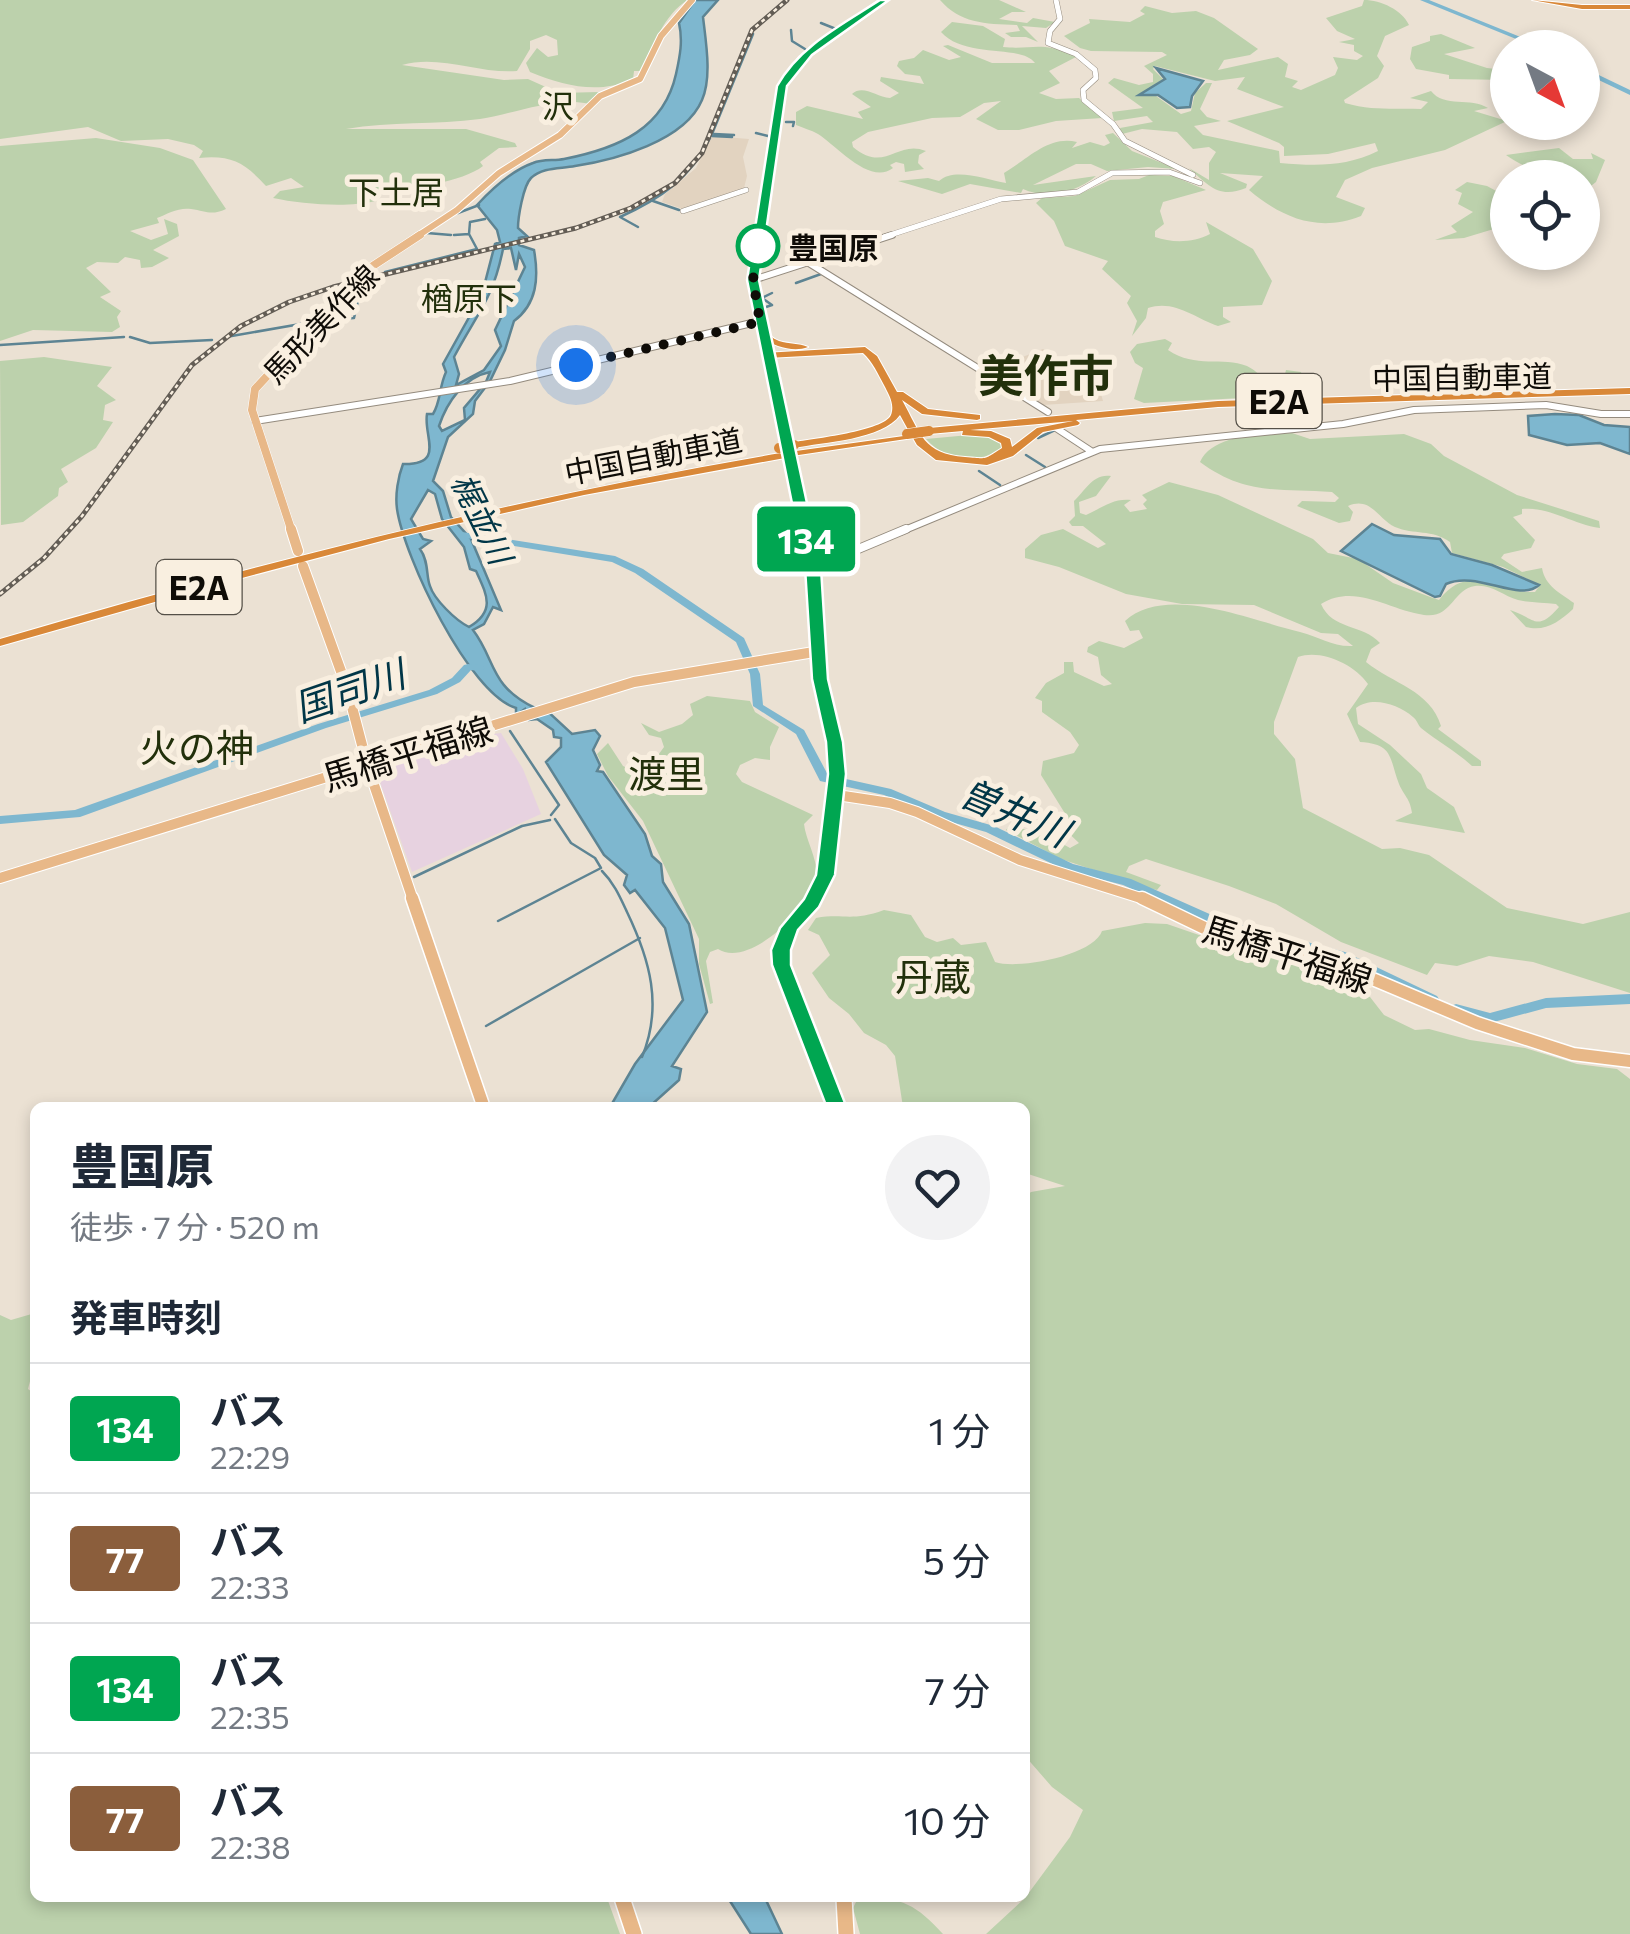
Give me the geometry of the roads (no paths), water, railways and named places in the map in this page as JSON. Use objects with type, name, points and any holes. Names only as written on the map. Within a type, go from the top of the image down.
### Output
[{"type":"highway","points":[[1534,0],[1582,7],[1630,7]]},
{"type":"highway","points":[[763,334],[787,351]]},
{"type":"highway","points":[[766,352],[865,350],[874,358],[926,442],[940,453],[980,460],[1007,449],[1006,441],[997,436],[933,433]]},
{"type":"highway","points":[[771,370],[787,351]]},
{"type":"highway","name":"中国自動車道","points":[[933,433],[1120,411],[1266,402],[1630,394]]},
{"type":"highway","name":"中国自動車道","points":[[0,640],[400,534],[666,473],[780,452],[908,435],[1176,411],[1630,394]]},
{"type":"highway","points":[[898,397],[919,410],[951,416],[1120,411]]},
{"type":"highway","points":[[898,397],[928,451],[954,462],[971,463],[1000,459],[1030,435],[1052,427],[1176,411]]},
{"type":"highway","points":[[794,450],[881,427],[896,414],[898,397]]},
{"type":"highway","name":"中国自動車道","points":[[482,515],[780,452]]},
{"type":"main road","name":"馬形美作線","points":[[298,551],[255,421],[251,404],[256,390],[354,280],[560,135],[600,96],[640,79],[661,36],[692,0]]},
{"type":"main road","points":[[835,1102],[785,980],[781,950],[789,928],[822,887],[837,787],[834,742],[820,679],[813,568],[753,280],[782,86],[808,53],[884,0]]},
{"type":"main road","points":[[302,566],[357,716],[367,764],[482,1102]]},
{"type":"main road","name":"馬橋平福線","points":[[0,878],[579,698],[668,674],[820,650]]},
{"type":"main road","name":"馬橋平福線","points":[[837,787],[917,812],[1033,864],[1121,889],[1217,934],[1337,964],[1463,1018],[1573,1054],[1630,1060]]},
{"type":"main road","points":[[623,1902],[634,1934]]},
{"type":"main road","points":[[844,1902],[846,1934]]},
{"type":"street","points":[[753,280],[1001,200],[1070,194],[1121,171],[1178,173],[1200,182],[1186,169],[1125,142],[1113,124],[1084,100],[1082,90],[1096,78],[1095,70],[1076,54],[1048,44],[1050,31],[1060,20],[1056,0]]},
{"type":"street","points":[[1178,173],[1186,169]]},
{"type":"street","points":[[682,211],[746,190]]},
{"type":"street","points":[[809,264],[1048,412]]},
{"type":"street","points":[[255,421],[494,384],[760,322]]},
{"type":"street","points":[[813,568],[1091,451],[1182,438],[1343,424],[1432,408],[1546,405],[1600,414],[1630,414]]},
{"type":"street","points":[[1056,428],[1091,451]]},
{"type":"water","points":[[695,0],[718,0],[703,17],[707,81],[702,100],[681,127],[647,146],[609,159],[546,170],[528,182],[518,228],[527,236],[519,238],[519,245],[534,250],[536,280],[532,298],[514,321],[505,350],[475,401],[473,414],[448,437],[433,481],[443,491],[451,517],[471,539],[501,610],[493,607],[484,624],[473,630],[495,672],[520,700],[535,708],[543,707],[572,734],[595,730],[600,736],[593,750],[600,765],[597,771],[603,772],[645,834],[652,856],[661,864],[663,882],[689,924],[707,1012],[672,1066],[681,1069],[679,1080],[655,1102],[613,1102],[635,1064],[683,1000],[665,928],[635,890],[630,893],[624,885],[627,875],[604,855],[546,762],[561,747],[561,738],[554,737],[553,730],[537,719],[529,720],[525,709],[516,715],[516,708],[479,678],[460,652],[412,558],[397,509],[397,492],[403,464],[424,460],[428,454],[427,414],[433,414],[437,404],[446,372],[443,364],[482,294],[495,244],[500,242],[497,230],[477,205],[525,166],[603,149],[650,122],[670,93],[681,36],[679,23]],"holes":[[[511,248],[516,270],[519,254],[525,267],[495,330],[501,346],[484,370],[456,385],[459,374],[454,357],[489,293],[503,249]],[[490,372],[464,408],[465,420],[442,431],[439,426],[452,400],[472,379]],[[428,490],[435,494],[442,519],[464,547],[470,569],[476,571],[486,595],[483,615],[469,627],[446,609],[429,582],[420,549],[431,541],[423,539],[411,519]]]},
{"type":"water","points":[[1156,68],[1203,81],[1192,96],[1190,107],[1177,108],[1158,95],[1139,95],[1165,79]]},
{"type":"water","points":[[1579,415],[1604,425],[1630,427],[1630,454],[1600,443],[1567,445],[1529,435],[1528,416]]},
{"type":"water","points":[[1372,524],[1394,535],[1440,539],[1451,554],[1492,565],[1539,585],[1520,590],[1458,581],[1446,584],[1440,596],[1435,597],[1341,551]]},
{"type":"water","points":[[731,1902],[767,1902],[782,1934],[751,1934]]},
{"type":"waterway","points":[[1423,0],[1499,30]]},
{"type":"waterway","points":[[821,23],[836,29]]},
{"type":"waterway","points":[[791,30],[792,41],[805,49]]},
{"type":"waterway","points":[[712,134],[753,34]]},
{"type":"waterway","points":[[1600,78],[1630,93]]},
{"type":"waterway","points":[[786,122],[794,122],[793,126]]},
{"type":"waterway","points":[[756,133],[768,136]]},
{"type":"waterway","points":[[714,134],[734,135]]},
{"type":"waterway","points":[[712,136],[732,137]]},
{"type":"waterway","points":[[638,227],[620,217],[673,186],[694,165],[710,138]]},
{"type":"waterway","points":[[653,201],[679,210]]},
{"type":"waterway","points":[[458,213],[479,205]]},
{"type":"waterway","points":[[469,234],[470,222],[485,219]]},
{"type":"waterway","points":[[427,233],[451,235]]},
{"type":"waterway","points":[[385,272],[477,249],[469,234]]},
{"type":"waterway","points":[[454,235],[469,234]]},
{"type":"waterway","points":[[325,320],[354,318],[359,296],[384,274]]},
{"type":"waterway","points":[[796,283],[821,274]]},
{"type":"waterway","points":[[763,308],[772,305],[762,298],[772,293]]},
{"type":"waterway","points":[[226,337],[312,322]]},
{"type":"waterway","points":[[0,345],[124,337]]},
{"type":"waterway","points":[[130,337],[150,343],[212,340]]},
{"type":"waterway","points":[[1038,438],[1055,430]]},
{"type":"waterway","points":[[1026,455],[1045,467]]},
{"type":"waterway","points":[[979,471],[1000,485]]},
{"type":"waterway","name":"曽井川","points":[[462,535],[615,559],[639,571],[740,640],[755,674],[758,706],[800,732],[824,778],[887,792],[941,815],[990,829],[1069,867],[1127,882],[1219,923],[1341,955],[1433,999]]},
{"type":"waterway","name":"国司川","points":[[0,820],[76,814],[322,726],[433,692],[456,680],[468,667],[480,668]]},
{"type":"waterway","points":[[510,731],[559,805],[551,815]]},
{"type":"waterway","points":[[498,921],[601,868],[595,858],[571,843],[555,819]]},
{"type":"waterway","points":[[414,877],[522,826],[550,820]]},
{"type":"waterway","points":[[602,871],[622,901],[638,939]]},
{"type":"waterway","points":[[486,1026],[638,939]]},
{"type":"waterway","points":[[638,939],[653,1001],[642,1057]]},
{"type":"waterway","name":"曽井川","points":[[1456,1009],[1490,1018],[1546,1003],[1630,999]]},
{"type":"railway","points":[[0,594],[44,558],[82,516],[192,365],[241,326],[289,302],[333,287],[576,228],[631,208],[675,183],[702,153],[752,30],[787,0]]},
{"type":"place","name":"豊国原","points":[[758,246]]},
{"type":"district","name":"沢","points":[[558,105]]},
{"type":"district","name":"下土居","points":[[396,191]]},
{"type":"district","name":"楢原下","points":[[469,297]]},
{"type":"district","name":"美作市","points":[[1046,373]]},
{"type":"district","name":"火の神","points":[[197,746]]},
{"type":"district","name":"渡里","points":[[666,772]]},
{"type":"district","name":"丹蔵","points":[[933,975]]},
{"type":"water label","name":"梶並川","points":[[483,518]]}]
